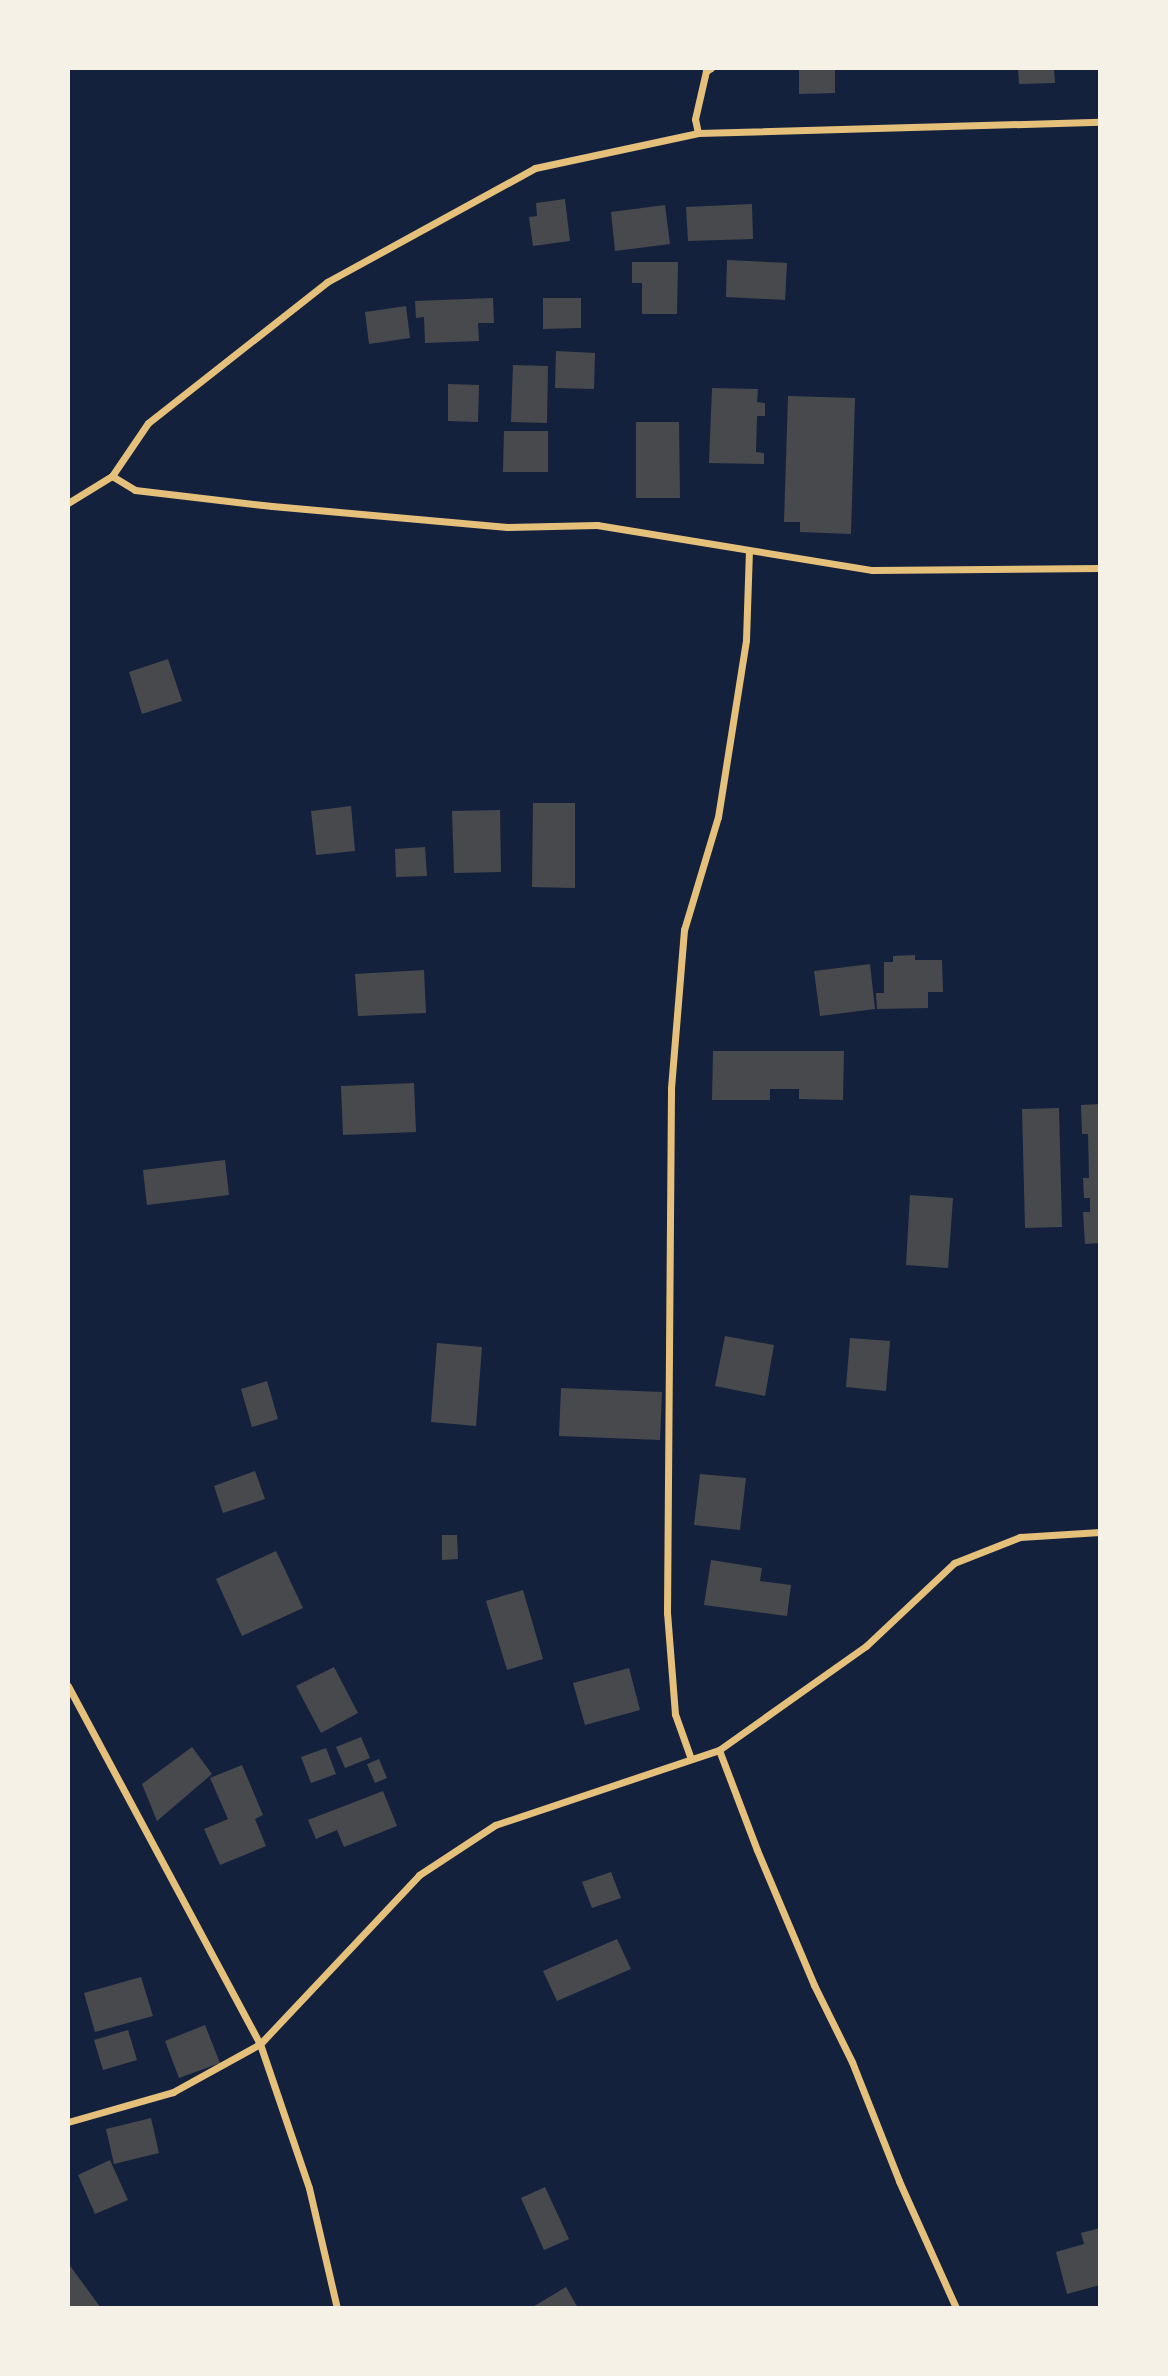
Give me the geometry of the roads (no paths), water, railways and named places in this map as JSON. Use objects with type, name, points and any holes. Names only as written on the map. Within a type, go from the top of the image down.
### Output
[{"type":"street","points":[[698,132],[695,119],[706,71],[711,68]]},
{"type":"street","points":[[68,503],[112,476],[148,423],[327,282],[535,168],[698,132],[1100,122]]},
{"type":"street","points":[[112,476],[135,490],[258,505],[507,527],[597,525],[872,570],[1100,568]]},
{"type":"street","points":[[691,1759],[675,1714],[667,1613],[671,1088],[684,930],[718,817],[746,640],[749,551]]},
{"type":"street","points":[[68,2122],[173,2092],[260,2044],[419,1875],[495,1825],[719,1750],[866,1646],[954,1563],[1020,1537],[1100,1532]]},
{"type":"street","points":[[68,1686],[260,2044],[309,2188],[337,2308]]},
{"type":"street","points":[[719,1750],[814,1985],[852,2062],[899,2181],[956,2308]]}]
